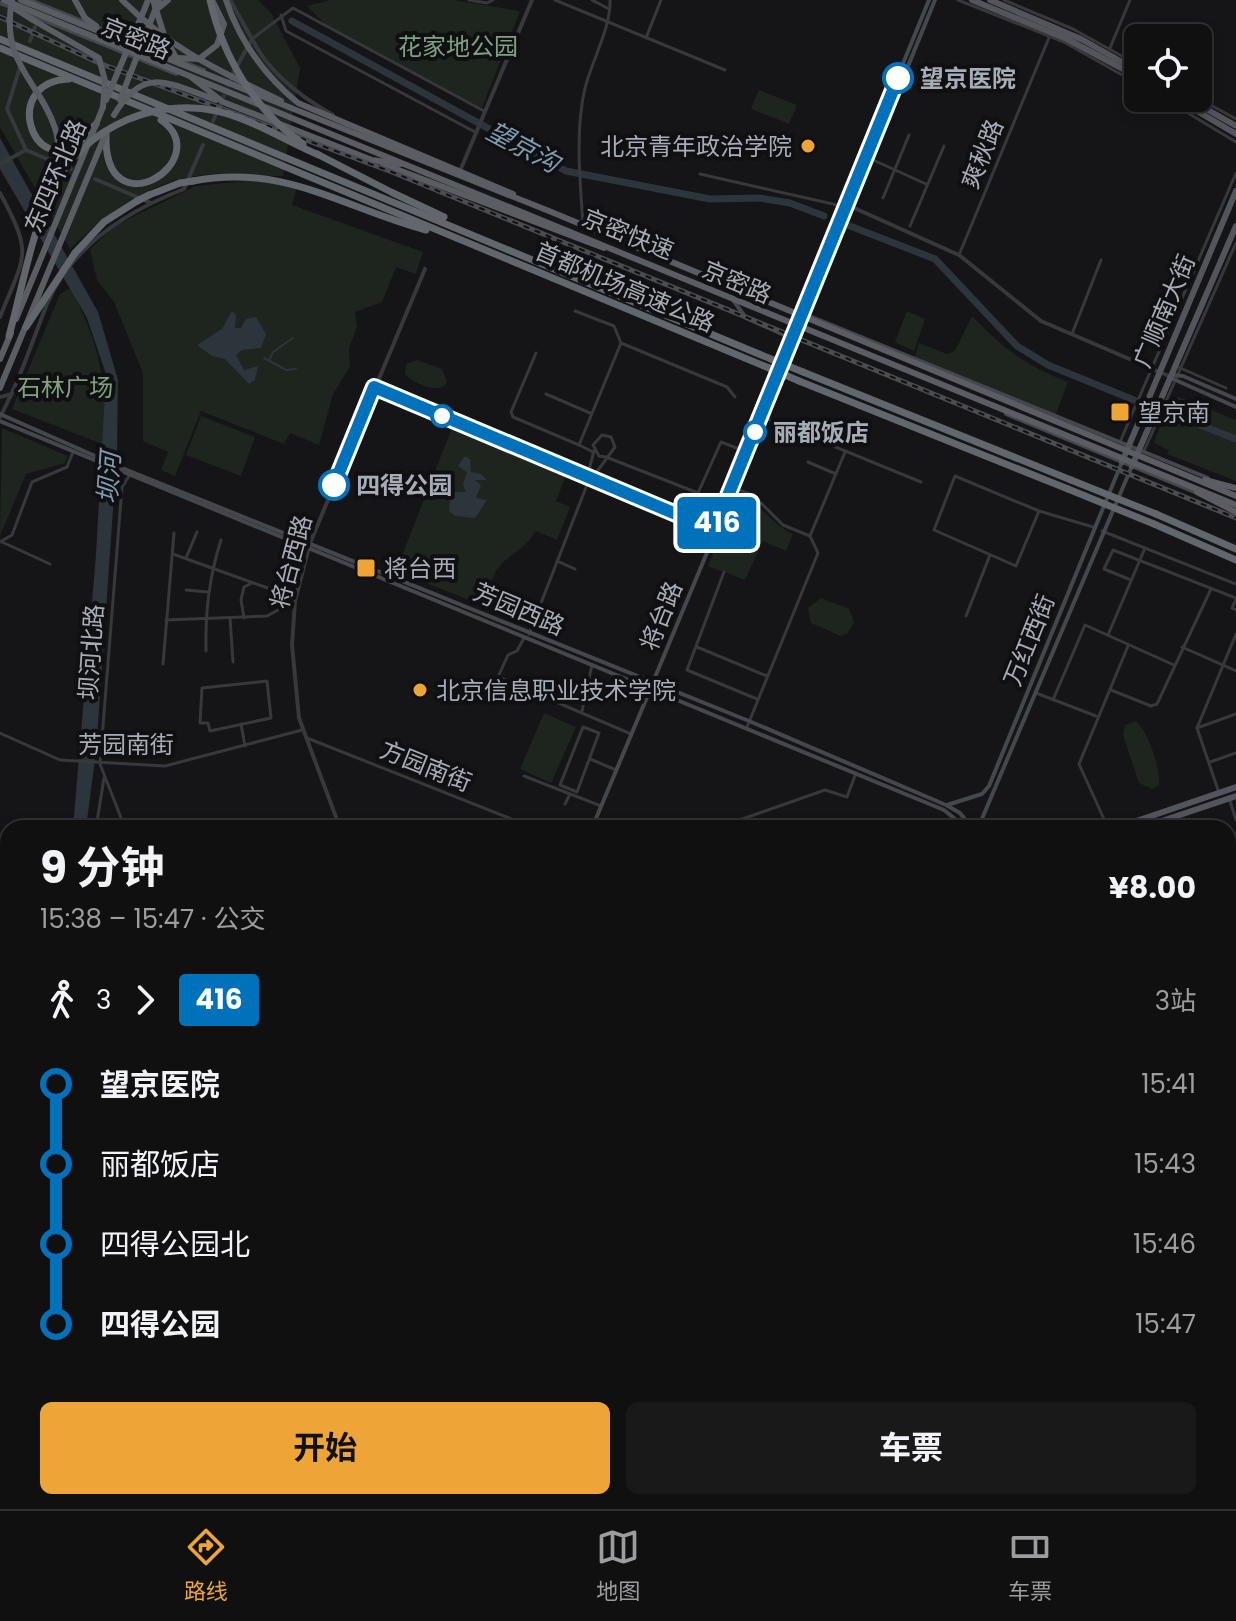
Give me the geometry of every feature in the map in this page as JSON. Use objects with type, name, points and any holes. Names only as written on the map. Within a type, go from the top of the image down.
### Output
[{"type":"highway","points":[[9,336],[51,193],[59,152],[55,129],[47,112],[8,66],[1,25],[12,0]]},
{"type":"highway","name":"京密快速","points":[[21,0],[549,211],[1189,481],[1236,509]]},
{"type":"highway","points":[[75,0],[85,18],[96,26]]},
{"type":"highway","points":[[122,0],[144,22],[198,62],[298,112]]},
{"type":"highway","points":[[114,115],[159,0]]},
{"type":"highway","points":[[153,13],[168,0]]},
{"type":"highway","points":[[176,58],[199,59],[217,45],[224,24],[211,0]]},
{"type":"highway","points":[[211,0],[225,46],[253,95],[287,133],[319,155]]},
{"type":"highway","points":[[228,0],[250,50],[273,81],[298,103],[549,211]]},
{"type":"highway","name":"京密快速","points":[[2,1],[1189,481],[1236,492]]},
{"type":"highway","points":[[148,2],[186,73],[214,96],[271,122],[603,248],[617,249]]},
{"type":"highway","name":"东四环北路","points":[[0,359],[148,2]]},
{"type":"highway","points":[[14,8],[34,23],[99,58],[105,81],[103,107]]},
{"type":"highway","name":"首都机场高速公路","points":[[0,39],[1070,484],[1236,560]]},
{"type":"highway","name":"首都机场高速公路","points":[[0,48],[799,381],[1156,514],[1236,549]]},
{"type":"highway","points":[[73,79],[47,81],[31,90],[22,109],[23,126],[39,145],[63,149],[78,143],[97,122]]},
{"type":"highway","points":[[114,115],[136,86],[153,81],[241,109]]},
{"type":"highway","points":[[51,193],[68,165],[98,136],[124,121],[160,110],[188,108],[226,114],[319,155],[515,251]]},
{"type":"highway","points":[[106,133],[109,167],[125,181],[140,183],[160,179],[171,166],[175,154],[168,125],[150,111]]},
{"type":"highway","name":"东四环北路","points":[[0,388],[114,115]]},
{"type":"highway","points":[[372,160],[400,164]]},
{"type":"highway","points":[[26,327],[104,222],[137,201],[150,199],[180,183],[239,176],[295,183],[401,223],[454,237]]},
{"type":"main road","name":"京密路","points":[[30,0],[1236,492]]},
{"type":"main road","points":[[849,207],[871,159],[932,0]]},
{"type":"main road","points":[[798,327],[932,0]]},
{"type":"main road","points":[[972,0],[1109,51],[1124,60]]},
{"type":"main road","points":[[990,0],[1052,29],[1124,69]]},
{"type":"main road","name":"京密路","points":[[2,1],[1236,509]]},
{"type":"main road","points":[[1199,112],[1236,134]]},
{"type":"main road","points":[[1212,112],[1236,126]]},
{"type":"main road","name":"广顺南大街","points":[[1122,462],[1123,444],[1147,395],[1154,369],[1169,346],[1236,191]]},
{"type":"main road","name":"广顺南大街","points":[[1132,466],[1236,226]]},
{"type":"main road","points":[[733,300],[746,318],[791,338]]},
{"type":"main road","name":"将台路","points":[[762,417],[791,338],[798,327]]},
{"type":"main road","name":"将台路","points":[[595,820],[798,327]]},
{"type":"main road","points":[[1169,346],[1176,352],[1180,351]]},
{"type":"main road","points":[[1173,377],[1236,399]]},
{"type":"main road","points":[[1173,377],[1236,407]]},
{"type":"main road","points":[[1147,395],[1157,396],[1160,403]]},
{"type":"main road","name":"芳园西路","points":[[0,417],[73,452],[94,458]]},
{"type":"main road","name":"芳园西路","points":[[0,417],[127,474],[747,727],[944,810],[958,820]]},
{"type":"main road","points":[[1132,431],[1135,436],[1145,437]]},
{"type":"main road","name":"万红西街","points":[[946,805],[982,794],[989,786],[1122,462]]},
{"type":"main road","name":"万红西街","points":[[981,820],[1132,466]]},
{"type":"main road","name":"芳园西路","points":[[527,637],[749,721],[946,805],[960,813],[964,820]]},
{"type":"main road","points":[[1140,820],[1236,787]]},
{"type":"main road","points":[[1164,820],[1232,797]]},
{"type":"street","points":[[228,0],[277,73],[321,108],[439,167]]},
{"type":"street","points":[[469,0],[493,0]]},
{"type":"street","points":[[458,175],[532,0]]},
{"type":"street","points":[[555,0],[725,70]]},
{"type":"street","points":[[592,0],[609,9]]},
{"type":"street","points":[[583,224],[580,164],[585,91],[607,22],[610,0]]},
{"type":"street","points":[[646,38],[661,0]]},
{"type":"street","points":[[958,0],[1052,29]]},
{"type":"street","points":[[1109,51],[1130,0]]},
{"type":"street","points":[[1007,1],[1124,75]]},
{"type":"street","points":[[231,77],[252,39],[293,8],[484,112]]},
{"type":"street","points":[[281,15],[286,31],[475,132]]},
{"type":"street","points":[[30,41],[34,23]]},
{"type":"street","name":"爽秋路","points":[[959,255],[1052,29]]},
{"type":"street","points":[[20,67],[7,109],[26,150],[71,169]]},
{"type":"street","points":[[213,121],[223,98]]},
{"type":"street","points":[[1212,106],[1236,119]]},
{"type":"street","points":[[1186,112],[1236,142]]},
{"type":"street","points":[[883,198],[909,135]]},
{"type":"street","points":[[0,417],[14,393],[58,285],[77,256],[112,224],[150,199],[184,189],[203,145]]},
{"type":"street","points":[[910,226],[944,146]]},
{"type":"street","points":[[0,164],[26,150]]},
{"type":"street","points":[[871,159],[928,184]]},
{"type":"street","points":[[1123,444],[1236,173]]},
{"type":"street","points":[[700,174],[849,207],[959,255],[1041,321],[1173,377]]},
{"type":"street","points":[[95,179],[150,199]]},
{"type":"street","name":"东四环北路","points":[[0,193],[24,244],[23,259],[0,317]]},
{"type":"street","points":[[1141,451],[1235,246]]},
{"type":"street","points":[[1072,334],[1101,260]]},
{"type":"street","name":"将台西路","points":[[337,820],[302,730],[293,674],[295,606],[309,546],[425,269]]},
{"type":"street","points":[[575,311],[614,326],[621,343],[579,445]]},
{"type":"street","points":[[621,343],[727,387],[735,397]]},
{"type":"street","points":[[536,353],[511,412],[513,417],[698,493],[721,442],[747,452]]},
{"type":"street","points":[[1178,367],[1226,388]]},
{"type":"street","points":[[374,387],[714,530]]},
{"type":"street","points":[[0,397],[14,393]]},
{"type":"street","points":[[546,394],[592,414]]},
{"type":"street","points":[[762,417],[921,482]]},
{"type":"street","points":[[590,478],[615,447],[611,437],[598,437],[590,478],[527,637],[517,651],[508,655],[498,677],[631,734]]},
{"type":"street","points":[[1,542],[12,535],[32,482],[67,467],[73,452]]},
{"type":"street","points":[[810,536],[845,452]]},
{"type":"street","points":[[808,462],[836,474]]},
{"type":"street","name":"坝河北路","points":[[122,820],[99,764],[122,487],[127,474]]},
{"type":"street","points":[[1039,511],[1016,566],[934,530],[955,476],[1039,511],[1093,527]]},
{"type":"street","points":[[732,488],[753,495],[783,525],[810,536],[818,553],[747,727]]},
{"type":"street","points":[[1102,531],[1236,584]]},
{"type":"street","points":[[186,558],[197,532]]},
{"type":"street","points":[[163,664],[174,533]]},
{"type":"street","points":[[206,651],[208,592],[221,540]]},
{"type":"street","points":[[1,542],[50,564]]},
{"type":"street","points":[[1108,635],[1145,548]]},
{"type":"street","points":[[1131,580],[1104,569],[1113,550],[1236,598],[1232,608],[1236,610]]},
{"type":"street","points":[[173,554],[273,590],[281,605]]},
{"type":"street","points":[[966,616],[990,555]]},
{"type":"street","points":[[557,561],[575,569]]},
{"type":"street","points":[[724,572],[687,670],[757,699]]},
{"type":"street","points":[[244,618],[241,600],[244,587],[252,583]]},
{"type":"street","points":[[1110,690],[1151,706],[1157,704],[1211,589]]},
{"type":"street","points":[[186,590],[208,592]]},
{"type":"street","points":[[166,620],[244,618],[274,614],[281,605]]},
{"type":"street","points":[[281,605],[295,606]]},
{"type":"street","points":[[230,618],[233,662]]},
{"type":"street","points":[[1053,700],[1085,625],[1174,665]]},
{"type":"street","points":[[1219,793],[1197,728],[1236,634]]},
{"type":"street","points":[[696,646],[767,676]]},
{"type":"street","points":[[1104,820],[1079,764],[1128,646]]},
{"type":"street","points":[[1182,647],[1236,671]]},
{"type":"street","points":[[582,712],[592,665]]},
{"type":"street","points":[[267,681],[271,718],[241,724],[210,731],[208,723],[200,723],[202,688],[267,681]]},
{"type":"street","points":[[1036,693],[1097,717]]},
{"type":"street","points":[[1197,728],[1236,714]]},
{"type":"street","points":[[241,724],[245,746]]},
{"type":"street","points":[[583,727],[599,733],[590,759],[577,792],[560,785],[583,727]]},
{"type":"street","name":"芳园南街","points":[[0,733],[71,762],[165,766],[302,730]]},
{"type":"street","name":"方园南街","points":[[304,737],[514,820]]},
{"type":"street","points":[[1210,762],[1236,753]]},
{"type":"street","points":[[590,759],[616,770]]},
{"type":"street","points":[[740,820],[825,790],[847,797],[856,773]]},
{"type":"street","points":[[524,776],[601,806]]},
{"type":"street","points":[[97,820],[104,778]]},
{"type":"street","points":[[565,804],[570,794]]},
{"type":"street","points":[[1232,797],[1236,820]]},
{"type":"green space","points":[[0,0],[258,0],[271,13],[300,68],[283,176],[207,175],[160,186],[112,213],[70,249],[0,127]]},
{"type":"green space","name":"花家地公园","points":[[330,0],[453,0],[520,11],[482,108],[330,29],[307,6]]},
{"type":"green space","points":[[759,90],[797,105],[789,124],[751,109]]},
{"type":"green space","name":"四得公园","points":[[256,180],[297,187],[292,205],[423,252],[416,274],[396,267],[382,302],[355,312],[357,327],[349,348],[350,367],[333,394],[319,445],[290,433],[284,444],[201,411],[175,476],[161,470],[168,452],[143,441],[143,373],[114,302],[97,280],[90,249],[116,225],[196,186]]},
{"type":"green space","name":"石林广场","points":[[70,288],[89,328],[100,364],[105,445],[12,409],[60,294]]},
{"type":"green space","points":[[907,311],[925,319],[914,351],[895,342]]},
{"type":"green space","points":[[972,316],[1016,355],[1068,382],[1054,419],[914,359],[919,343],[947,354],[955,351]]},
{"type":"green space","points":[[417,360],[442,369],[447,382],[443,387],[422,385],[405,374],[406,364]]},
{"type":"green space","points":[[1179,397],[1236,420],[1236,481],[1167,454],[1169,450],[1154,443],[1170,400]]},
{"type":"green space","points":[[201,416],[255,437],[241,476],[186,455]]},
{"type":"green space","points":[[2,428],[68,456],[65,463],[26,474],[0,536]]},
{"type":"green space","points":[[452,428],[567,473],[556,501],[570,507],[557,540],[536,531],[501,565],[479,604],[396,571]]},
{"type":"green space","points":[[738,494],[793,534],[786,551],[763,541],[745,580],[708,566]]},
{"type":"green space","points":[[821,598],[849,609],[854,622],[848,633],[841,636],[811,623],[808,608]]},
{"type":"green space","points":[[544,713],[576,727],[551,783],[520,769]]},
{"type":"green space","points":[[1136,721],[1145,733],[1156,761],[1159,785],[1152,789],[1139,783],[1123,735],[1125,725]]},
{"type":"water","name":"坝河","points":[[0,138],[98,312],[118,380],[117,453],[96,752],[87,820],[74,820],[96,555],[106,374],[87,318],[0,169]]},
{"type":"water","points":[[232,311],[236,315],[235,328],[241,328],[246,319],[256,317],[266,334],[261,348],[242,350],[236,355],[244,370],[258,366],[255,380],[249,384],[225,359],[212,356],[197,345],[222,329]]},
{"type":"water","points":[[465,456],[470,459],[471,472],[481,474],[487,480],[475,480],[481,485],[476,498],[487,500],[475,518],[455,516],[449,511],[451,492],[466,492],[463,484],[467,472],[458,466]]},
{"type":"waterway","name":"望京沟","points":[[292,21],[566,171],[710,199],[759,198],[790,203],[824,216]]},
{"type":"waterway","name":"望京沟","points":[[850,226],[935,259],[1017,346],[1048,365],[1134,400]]},
{"type":"waterway","points":[[269,361],[273,352],[293,338]]},
{"type":"waterway","points":[[264,358],[286,370],[296,369]]},
{"type":"waterway","name":"望京沟","points":[[1167,412],[1236,439]]},
{"type":"tunnel","points":[[223,98],[231,77]]},
{"type":"railway","points":[[0,17],[99,63],[392,172],[1236,518]]},
{"type":"bus line","name":"416","points":[[334,485],[374,387],[714,530],[898,78]]},
{"type":"place","name":"望京医院","points":[[898,78]]},
{"type":"place","name":"北京青年政治学院","points":[[808,146]]},
{"type":"place","name":"望京南","points":[[1120,412]]},
{"type":"place","name":"丽都饭店","points":[[755,432]]},
{"type":"place","name":"四得公园","points":[[334,485]]},
{"type":"place","name":"将台西","points":[[366,568]]},
{"type":"place","name":"北京信息职业技术学院","points":[[420,690]]}]
